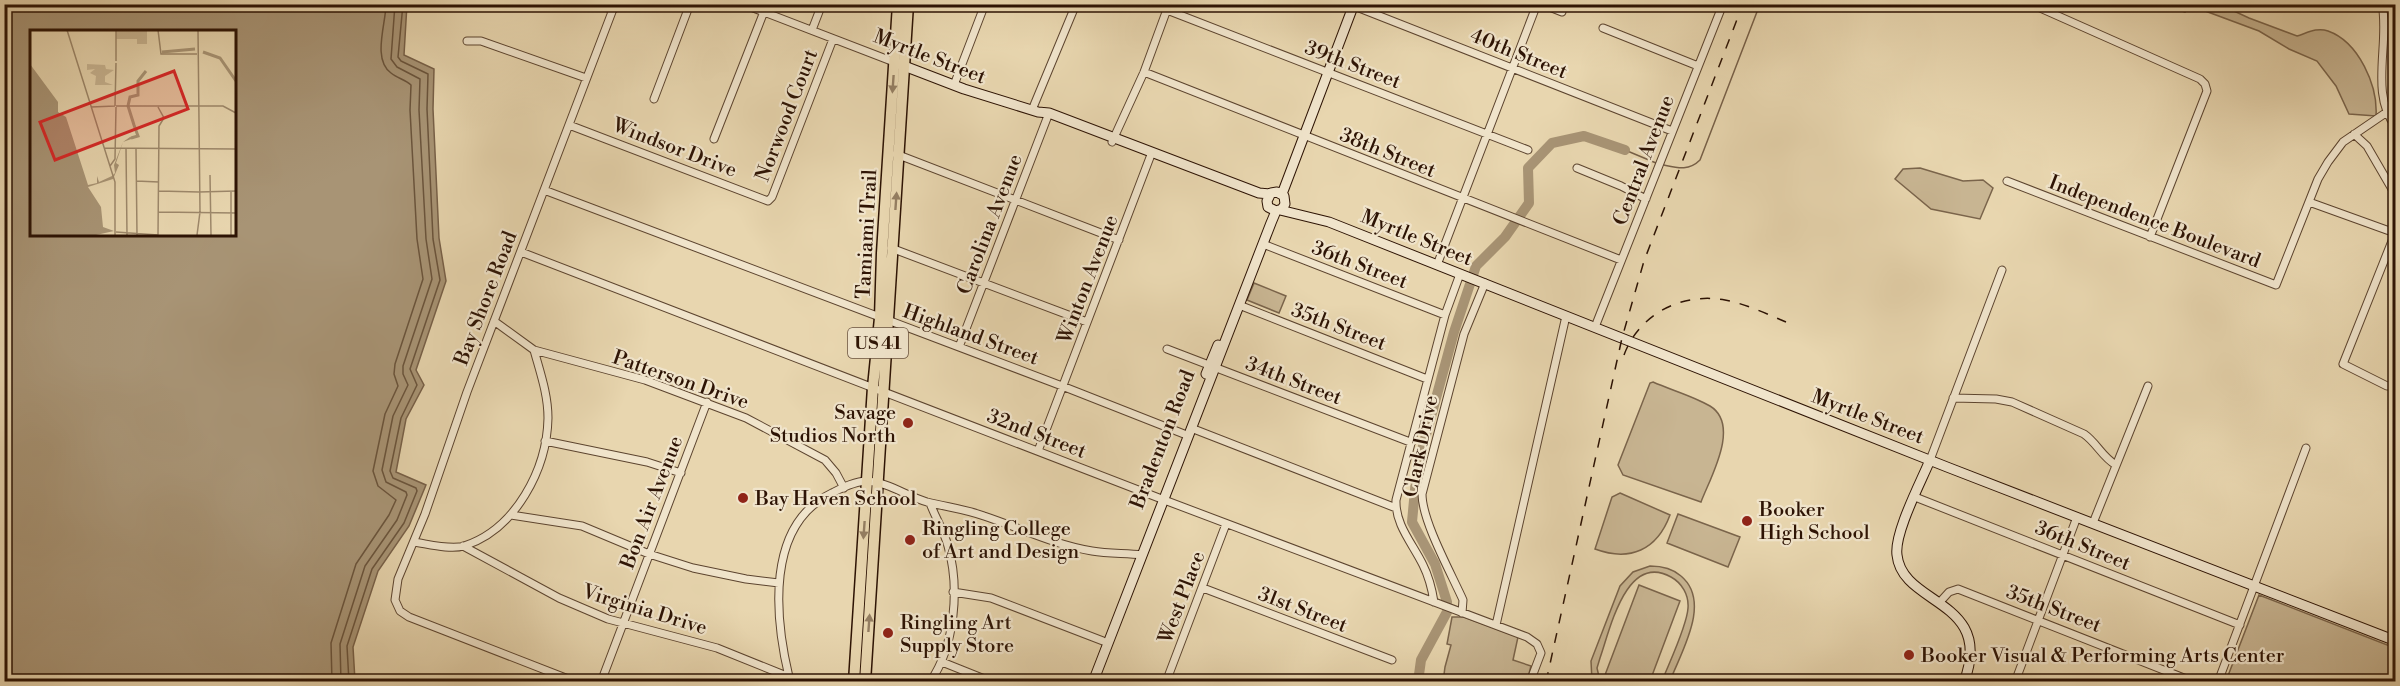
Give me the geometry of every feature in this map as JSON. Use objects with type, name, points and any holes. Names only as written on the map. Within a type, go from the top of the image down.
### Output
[{"type":"main road","name":"Tamiami Trail","points":[[898,4],[899,64]]},
{"type":"main road","name":"Tamiami Trail","points":[[854,681],[865,596],[899,64],[908,4]]},
{"type":"main road","name":"Tamiami Trail","points":[[865,596],[865,681]]},
{"type":"street","points":[[598,4],[614,7]]},
{"type":"street","points":[[654,99],[690,4]]},
{"type":"street","name":"Myrtle Street","points":[[743,4],[954,85],[1035,111],[1259,193],[1279,195],[1316,212],[1329,222]]},
{"type":"street","points":[[714,139],[767,4]]},
{"type":"street","name":"Norwood Court","points":[[812,30],[822,4]]},
{"type":"street","points":[[954,85],[985,4]]},
{"type":"street","points":[[1035,111],[1076,4]]},
{"type":"street","points":[[1437,265],[1540,4],[1562,12]]},
{"type":"street","name":"Central Avenue","points":[[1595,327],[1723,4]]},
{"type":"street","points":[[2031,4],[2200,79],[2205,84],[2207,91],[2150,237]]},
{"type":"street","points":[[2382,4],[2384,22],[2382,80],[2387,112],[2396,127]]},
{"type":"street","name":"40th Street","points":[[1352,5],[1672,131]]},
{"type":"street","name":"Bradenton Road","points":[[1279,195],[1352,5]]},
{"type":"street","name":"Bay Shore Road","points":[[576,681],[409,617],[397,606],[396,587],[494,321],[614,7]]},
{"type":"street","points":[[1113,140],[1144,72],[1168,7]]},
{"type":"street","name":"39th Street","points":[[1168,7],[1528,150]]},
{"type":"street","points":[[1603,28],[1698,66]]},
{"type":"street","name":"Norwood Court","points":[[768,201],[772,196],[833,39]]},
{"type":"street","points":[[467,41],[481,41],[586,78]]},
{"type":"street","name":"38th Street","points":[[1144,72],[1622,261]]},
{"type":"street","points":[[2387,112],[2396,115]]},
{"type":"street","name":"Independence Boulevard","points":[[2007,181],[2276,285],[2309,202],[2328,162],[2343,142],[2387,112]]},
{"type":"street","name":"Carolina Avenue","points":[[959,347],[1048,116]]},
{"type":"street","name":"Windsor Drive","points":[[569,125],[768,201]]},
{"type":"street","points":[[2354,134],[2367,147],[2396,196]]},
{"type":"street","points":[[893,153],[1119,240]]},
{"type":"street","name":"Myrtle Street","points":[[1151,154],[1253,195],[1274,208],[1329,222],[2396,641]]},
{"type":"street","name":"Winton Avenue","points":[[1038,451],[1151,154]]},
{"type":"street","points":[[1576,168],[1646,199]]},
{"type":"street","name":"Highland Street","points":[[544,190],[1062,386],[1396,508]]},
{"type":"street","name":"Bradenton Road","points":[[1274,208],[1267,198],[1279,195]]},
{"type":"street","name":"Bradenton Road","points":[[1087,681],[1139,555],[1274,208],[1285,204],[1279,195]]},
{"type":"street","points":[[2309,202],[2395,232],[2343,364],[2387,386],[2396,386]]},
{"type":"street","name":"Bradenton Road","points":[[1212,367],[1263,244],[1274,208]]},
{"type":"street","name":"36th Street","points":[[1263,244],[1445,315]]},
{"type":"street","points":[[887,248],[1087,322]]},
{"type":"street","name":"32nd Street","points":[[521,252],[1226,524],[1527,637],[1539,646],[1540,655],[1530,681]]},
{"type":"street","points":[[1964,681],[1970,661],[1969,639],[1958,620],[1910,581],[1898,563],[1898,540],[2002,270]]},
{"type":"street","points":[[1434,602],[1426,573],[1404,531],[1396,508],[1397,495],[1445,315],[1462,274]]},
{"type":"street","name":"Clark Drive","points":[[1462,613],[1462,600],[1428,524],[1422,494],[1464,334],[1482,282]]},
{"type":"street","name":"35th Street","points":[[1239,305],[1427,379]]},
{"type":"street","points":[[1496,625],[1566,316]]},
{"type":"street","name":"Patterson Drive","points":[[494,321],[534,350],[645,380],[746,418],[825,460],[836,472],[844,488]]},
{"type":"street","name":"34th Street","points":[[1167,349],[1410,442]]},
{"type":"street","points":[[414,542],[463,546],[484,536],[511,515],[535,475],[545,441],[548,418],[546,399],[534,350]]},
{"type":"street","points":[[2093,523],[2148,386]]},
{"type":"street","points":[[1953,398],[1996,399],[2012,402],[2084,434],[2104,458],[2116,465]]},
{"type":"street","name":"Bon Air Avenue","points":[[601,681],[708,402]]},
{"type":"street","points":[[545,441],[647,462],[681,472]]},
{"type":"street","points":[[2218,681],[2306,448]]},
{"type":"street","points":[[792,679],[780,633],[779,583],[785,550],[801,518],[819,500],[844,488],[873,482],[930,502],[981,514],[1080,549],[1139,555]]},
{"type":"street","name":"36th Street","points":[[1915,497],[2240,625]]},
{"type":"street","points":[[930,502],[950,551],[953,592],[950,630],[942,662],[930,681]]},
{"type":"street","points":[[511,515],[582,526],[649,554],[713,573],[779,583]]},
{"type":"street","points":[[2015,681],[2077,517]]},
{"type":"street","name":"West Place","points":[[1166,681],[1226,524]]},
{"type":"street","name":"Virginia Drive","points":[[463,546],[559,598],[623,624],[717,648],[792,679]]},
{"type":"street","name":"Bradenton Road","points":[[1093,681],[1139,555]]},
{"type":"street","name":"31st Street","points":[[1203,588],[1392,660]]},
{"type":"street","name":"35th Street","points":[[1939,603],[1949,592],[1958,589],[2194,681]]},
{"type":"street","points":[[953,592],[992,598],[1103,641]]},
{"type":"street","points":[[942,662],[992,681]]},
{"type":"shaded area","points":[[2162,4],[2221,5],[2297,36],[2312,31],[2328,31],[2349,45],[2364,66],[2374,92],[2376,116],[2349,114],[2336,86],[2317,61],[2289,49],[2259,31],[2189,5],[2185,12]]},
{"type":"shaded area","points":[[1920,168],[1963,181],[1983,180],[1993,188],[1980,219],[1931,209],[1895,179],[1903,169]]},
{"type":"shaded area","points":[[1254,283],[1286,296],[1279,313],[1247,300]]},
{"type":"shaded area","points":[[1653,382],[1703,402],[1719,415],[1723,426],[1723,438],[1716,466],[1701,502],[1623,475],[1618,465],[1650,383]]},
{"type":"shaded area","points":[[1620,493],[1670,515],[1658,537],[1641,550],[1620,554],[1595,549],[1612,497]]},
{"type":"shaded area","points":[[1678,514],[1740,537],[1728,567],[1667,543]]},
{"type":"shaded area","points":[[1650,566],[1667,568],[1678,573],[1690,587],[1694,599],[1691,627],[1670,681],[1662,681],[1687,616],[1688,603],[1684,590],[1678,583],[1671,577],[1655,572],[1642,575],[1631,584],[1622,598],[1597,668],[1600,681],[1592,681],[1591,661],[1620,586],[1633,572]]},
{"type":"shaded area","points":[[1639,585],[1680,601],[1650,681],[1623,681],[1605,675]]},
{"type":"shaded area","points":[[2259,595],[2395,648],[2395,681],[2226,681]]},
{"type":"shaded area","points":[[1452,617],[1464,617],[1518,637],[1513,660],[1531,666],[1527,681],[1443,682],[1451,645],[1447,644]]},
{"type":"water","points":[[407,4],[404,55],[434,69],[433,109],[439,238],[446,281],[416,370],[424,385],[406,419],[396,472],[426,485],[409,526],[378,571],[353,647],[355,681],[5,681],[5,5]]},
{"type":"waterway","points":[[1664,165],[1687,167],[1700,160],[1760,4]]},
{"type":"waterway","points":[[1447,602],[1435,564],[1412,522],[1417,468],[1454,332],[1476,266],[1505,237],[1529,203],[1528,168],[1552,143],[1584,136],[1625,150]]},
{"type":"waterway","points":[[1625,150],[1656,163]]},
{"type":"waterway","points":[[1418,682],[1421,660],[1447,612]]},
{"type":"railway","points":[[1546,682],[1622,338],[1644,261],[1743,4]]},
{"type":"railway","points":[[1624,355],[1640,328],[1651,317],[1664,309],[1693,299],[1725,300],[1786,322]]},
{"type":"place","name":"Savage Studios North","points":[[908,423]]},
{"type":"place","name":"Bay Haven School","points":[[743,498]]},
{"type":"place","name":"Booker High School","points":[[1747,521]]},
{"type":"place","name":"Ringling College of Art and Design","points":[[910,540]]},
{"type":"place","name":"Ringling Art Supply Store","points":[[888,633]]},
{"type":"place","name":"Booker Visual & Performing Arts Center","points":[[1909,655]]}]
